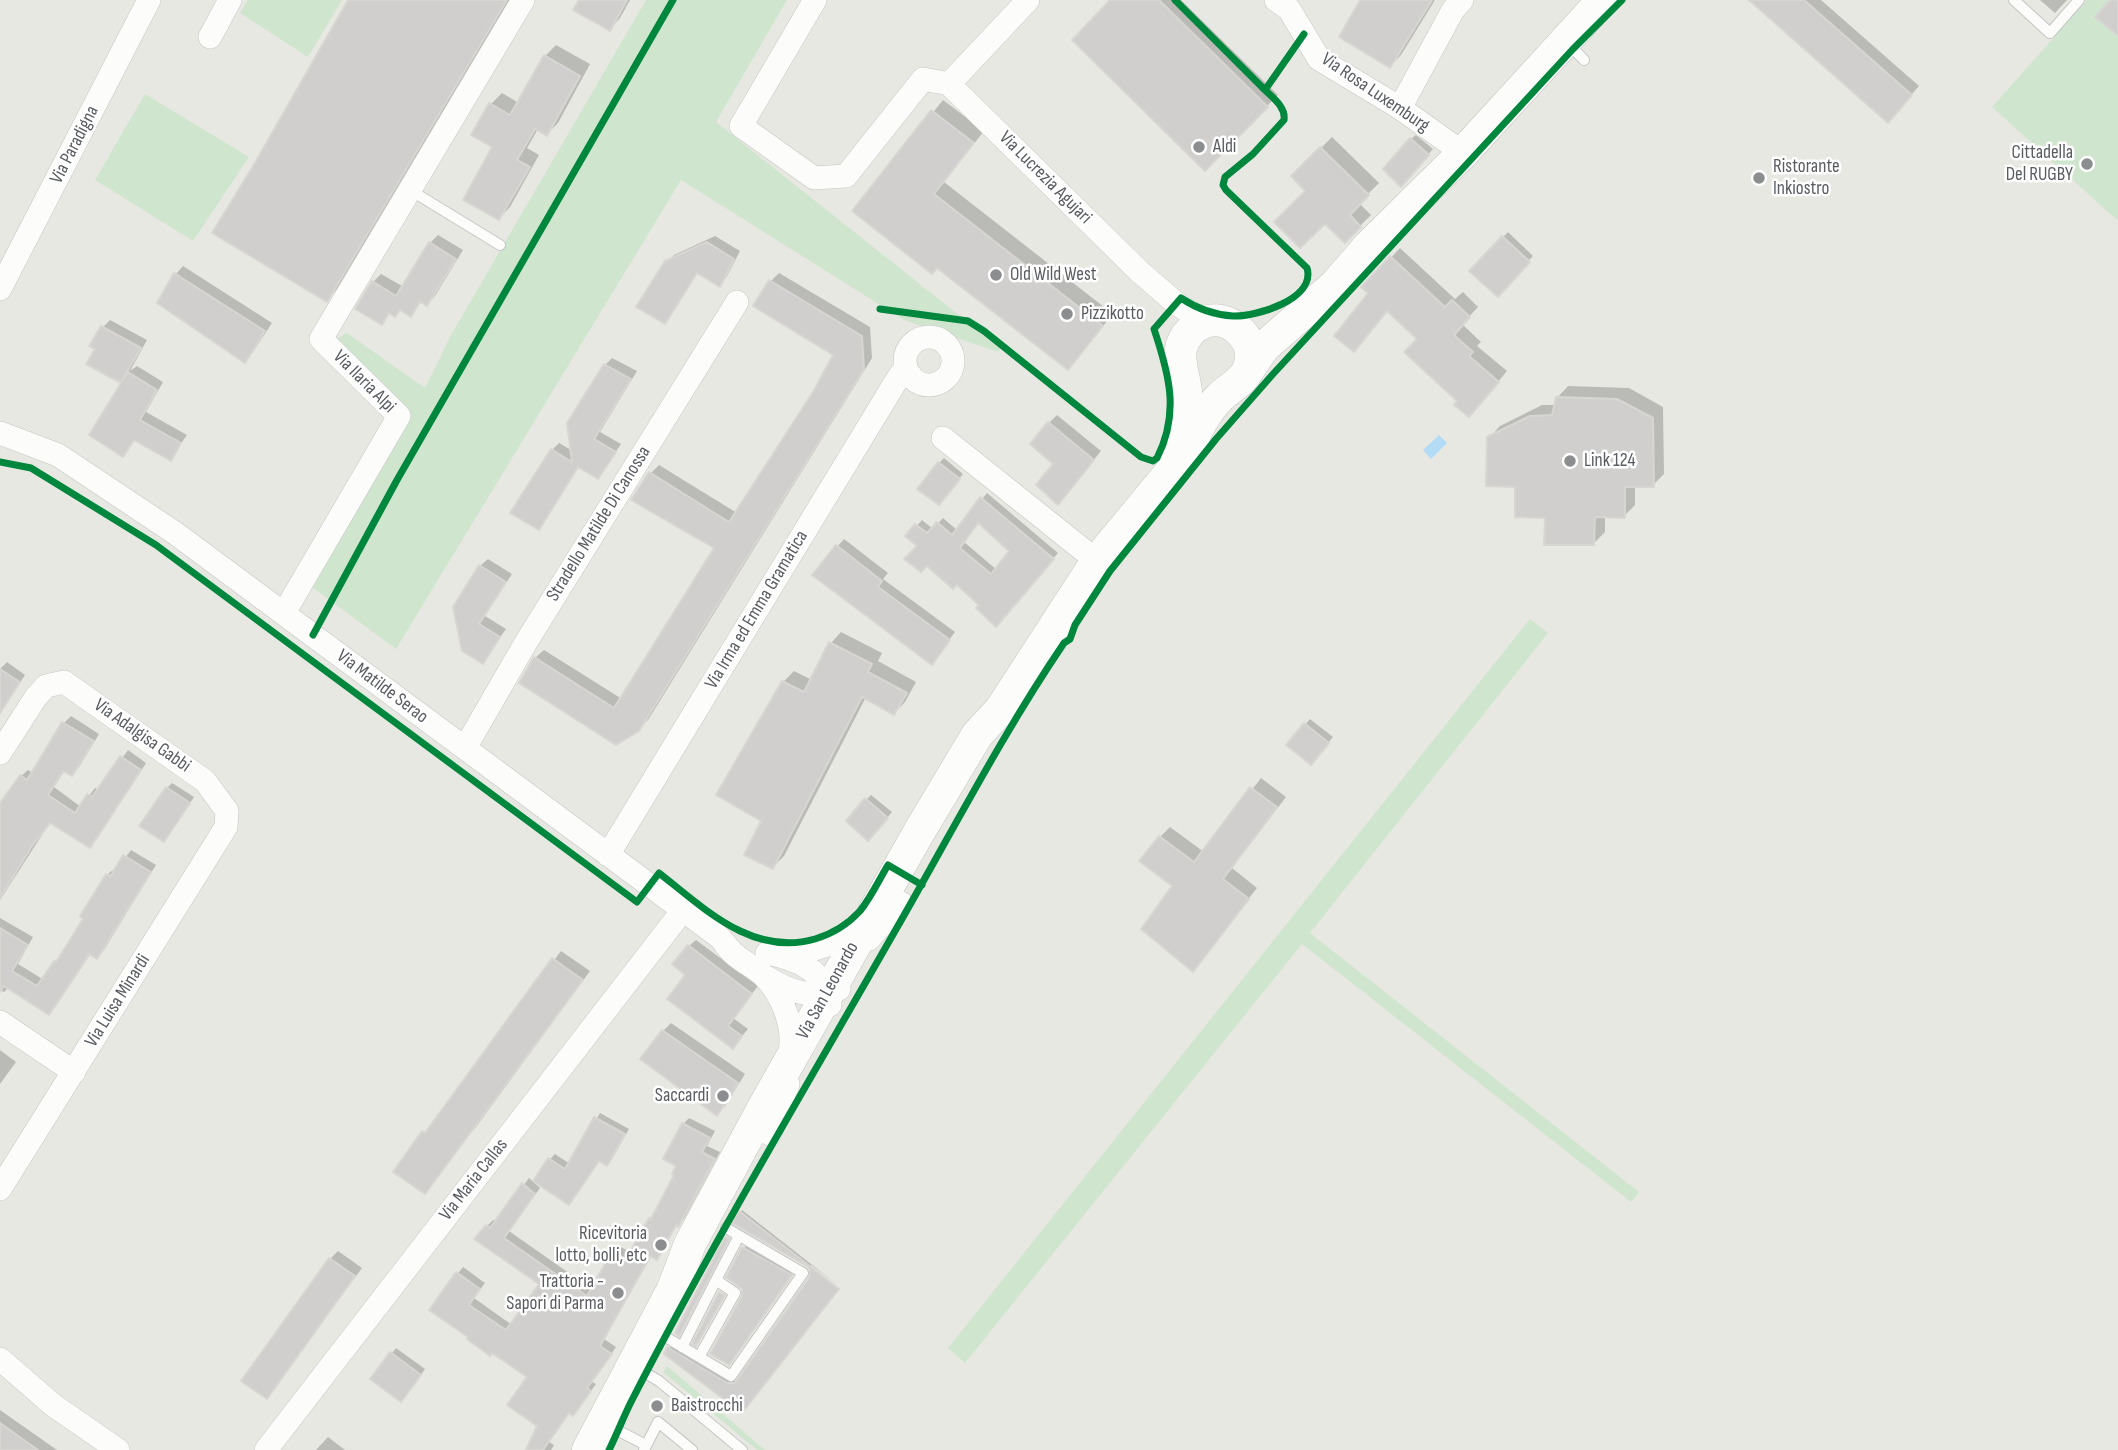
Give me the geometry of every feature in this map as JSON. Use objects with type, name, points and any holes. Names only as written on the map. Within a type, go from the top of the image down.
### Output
[{"type":"main road","points":[[1181,358],[1188,378],[1197,386],[1208,390],[1220,391],[1240,379],[1264,347],[1334,286],[1369,246],[1463,153],[1575,51],[1603,0]]},
{"type":"main road","points":[[1173,466],[1186,393],[1181,358],[1189,332],[1207,321],[1279,317],[1306,299],[1334,286]]},
{"type":"main road","points":[[1222,322],[1245,337],[1250,348],[1251,359],[1240,379]]},
{"type":"main road","name":"Via San Leonardo","points":[[596,1436],[673,1289],[690,1244],[828,992],[886,908],[990,738],[1003,705],[1097,561],[1188,451],[1219,398],[1240,379]]},
{"type":"main road","name":"Via San Leonardo","points":[[673,1289],[701,1249],[770,1134],[886,908]]},
{"type":"street","name":"Via Paradigna","points":[[0,289],[149,0]]},
{"type":"street","points":[[210,37],[230,0]]},
{"type":"street","name":"Via Ilaria Alpi","points":[[284,613],[399,416],[321,339],[523,0]]},
{"type":"street","points":[[815,0],[741,126],[814,178],[846,176],[923,79],[949,84],[1028,0]]},
{"type":"street","name":"Via Rosa Luxemburg","points":[[1276,0],[1289,9],[1319,59],[1400,108],[1463,153]]},
{"type":"street","points":[[1400,108],[1453,10],[1462,0]]},
{"type":"street","name":"Via Lucrezia Agujari","points":[[949,84],[1140,272]]},
{"type":"street","points":[[1140,272],[1194,316],[1222,322]]},
{"type":"street","points":[[1140,272],[1168,312],[1181,358]]},
{"type":"street","name":"Stradello Matilde Di Canossa","points":[[465,748],[525,644],[737,302]]},
{"type":"street","name":"Via Irma ed Emma Gramatica","points":[[608,855],[898,378],[901,374],[911,376]]},
{"type":"street","name":"Via Matilde Serao","points":[[0,433],[58,455],[175,533],[718,936],[734,954],[762,962],[794,991],[811,994],[828,992]]},
{"type":"street","points":[[943,439],[1097,561]]},
{"type":"street","name":"Via Adalgisa Gabbi","points":[[0,753],[36,697],[46,686],[64,682],[205,781],[227,811]]},
{"type":"street","name":"Via Luisa Minardi","points":[[0,1189],[226,827],[227,811]]},
{"type":"street","points":[[762,962],[827,945],[853,932],[886,908]]},
{"type":"street","name":"Via Maria Callas","points":[[266,1450],[683,910]]},
{"type":"street","name":"Via Matilde Serao","points":[[762,962],[786,1014],[791,1046],[786,1066]]},
{"type":"street","points":[[770,1134],[789,1083],[829,1010],[828,992]]},
{"type":"street","points":[[0,1022],[74,1072]]},
{"type":"street","points":[[0,1359],[52,1405],[118,1450]]},
{"type":"lane","points":[[2014,0],[2049,33],[2079,0]]},
{"type":"lane","points":[[410,190],[500,245]]},
{"type":"lane","points":[[652,1329],[731,1376],[803,1273],[726,1228]]},
{"type":"lane","points":[[682,1348],[739,1236]]},
{"type":"lane","points":[[699,1357],[735,1293],[716,1280]]},
{"type":"lane","points":[[633,1365],[659,1381],[742,1450]]},
{"type":"lane","points":[[596,1436],[645,1447],[658,1422],[692,1450]]},
{"type":"green space","points":[[248,0],[342,0],[308,57],[240,13]]},
{"type":"green space","points":[[646,0],[787,0],[716,122],[955,312],[1004,344],[998,352],[904,320],[681,180],[396,649],[309,585],[409,415],[332,341],[347,333],[425,388],[451,335]]},
{"type":"green space","name":"Cittadella Del RUGBY","points":[[2087,0],[2118,0],[2118,221],[1992,107]]},
{"type":"green space","points":[[145,94],[249,157],[193,241],[95,180]]},
{"type":"green space","points":[[1530,619],[1548,633],[1310,933],[1639,1192],[1631,1202],[1302,944],[965,1363],[948,1348]]},
{"type":"green space","points":[[667,1366],[765,1450],[757,1450],[663,1372]]},
{"type":"water","points":[[1439,435],[1447,443],[1431,459],[1423,450]]},
{"type":"building","points":[[348,0],[507,0],[327,302],[212,233]]},
{"type":"building","points":[[579,0],[627,0],[610,31],[573,10]]},
{"type":"building","points":[[1110,0],[1159,0],[1268,107],[1205,171],[1072,40]]},
{"type":"building","points":[[1360,0],[1432,0],[1390,68],[1339,37]]},
{"type":"building","points":[[1749,0],[1804,0],[1912,95],[1888,123]]},
{"type":"building","points":[[2110,0],[2118,0],[2118,36],[2095,17]]},
{"type":"building","points":[[544,55],[580,76],[547,136],[535,129],[517,160],[530,167],[499,220],[463,200],[492,147],[471,135],[489,103],[510,115]]},
{"type":"building","points":[[931,110],[974,143],[934,194],[1103,326],[1068,370],[937,268],[932,274],[852,211]]},
{"type":"building","points":[[1410,138],[1429,155],[1401,187],[1383,169]]},
{"type":"building","points":[[1320,147],[1369,195],[1350,215],[1361,227],[1345,243],[1325,224],[1300,248],[1274,222],[1305,191],[1291,176]]},
{"type":"building","points":[[1502,236],[1530,262],[1498,297],[1469,271]]},
{"type":"building","points":[[429,242],[456,259],[427,306],[420,301],[411,317],[400,310],[395,317],[389,313],[382,325],[355,309],[372,281],[396,296]]},
{"type":"building","points":[[707,242],[734,259],[720,287],[697,273],[665,324],[636,307],[665,261]]},
{"type":"building","points":[[1390,256],[1445,307],[1452,300],[1470,317],[1454,335],[1473,352],[1469,356],[1499,382],[1469,417],[1454,405],[1457,401],[1404,352],[1417,339],[1387,311],[1354,352],[1334,336],[1368,293],[1361,287]]},
{"type":"building","points":[[174,273],[265,331],[245,363],[157,303]]},
{"type":"building","points":[[769,280],[862,336],[864,369],[639,731],[616,745],[519,683],[534,657],[614,708],[714,548],[631,500],[649,472],[729,522],[813,392],[833,355],[753,306]]},
{"type":"building","points":[[101,326],[141,348],[121,382],[128,372],[157,390],[140,420],[181,443],[171,461],[134,440],[123,457],[89,435],[121,383],[86,364],[95,349],[89,346]]},
{"type":"building","points":[[604,364],[631,379],[594,439],[616,452],[598,479],[578,467],[539,530],[510,513],[551,449],[572,462],[567,423]]},
{"type":"building","name":"Link 124","points":[[1556,397],[1617,399],[1653,418],[1654,487],[1625,487],[1625,518],[1595,517],[1594,545],[1544,545],[1545,518],[1515,517],[1515,487],[1486,486],[1487,437],[1530,416],[1552,415]]},
{"type":"building","points":[[1048,422],[1094,460],[1058,505],[1036,485],[1053,464],[1030,444]]},
{"type":"building","points":[[938,462],[960,479],[939,505],[917,489]]},
{"type":"building","points":[[980,497],[1054,559],[996,627],[976,608],[979,605],[957,585],[953,589],[927,566],[921,572],[904,559],[917,546],[905,536],[915,524],[927,533],[937,522],[952,535]],"holes":[[[978,523],[1009,551],[991,574],[960,548]]]},
{"type":"building","points":[[836,545],[882,581],[878,587],[950,640],[932,665],[812,575]]},
{"type":"building","points":[[479,565],[506,582],[479,624],[500,637],[483,664],[462,651],[453,607]]},
{"type":"building","points":[[829,642],[872,664],[868,672],[907,693],[894,715],[862,697],[773,869],[744,855],[761,821],[716,795],[782,681],[804,692]]},
{"type":"building","points":[[0,669],[20,682],[0,713]]},
{"type":"building","points":[[62,722],[94,741],[72,776],[63,771],[48,795],[75,813],[87,794],[92,797],[120,756],[141,770],[90,848],[50,823],[32,846],[0,898],[0,803],[20,775],[27,780]]},
{"type":"building","points":[[1304,723],[1329,743],[1311,765],[1286,745]]},
{"type":"building","points":[[166,787],[190,803],[164,842],[139,826]]},
{"type":"building","points":[[1250,787],[1277,807],[1223,879],[1249,899],[1193,972],[1141,929],[1172,886],[1139,861],[1159,836],[1194,862]]},
{"type":"building","points":[[865,798],[888,818],[868,841],[846,821]]},
{"type":"building","points":[[123,855],[151,872],[97,959],[89,954],[49,1015],[4,986],[0,992],[0,928],[28,945],[12,971],[37,986],[83,919],[80,916],[106,874],[110,877]]},
{"type":"building","points":[[688,945],[752,994],[728,1026],[742,1036],[733,1049],[667,999],[685,975],[672,964]]},
{"type":"building","points":[[552,958],[583,980],[425,1194],[393,1172],[422,1131],[425,1133]]},
{"type":"building","points":[[662,1030],[738,1083],[717,1116],[640,1059]]},
{"type":"building","points":[[594,1117],[625,1134],[607,1166],[599,1161],[569,1205],[533,1181],[548,1158],[565,1169]]},
{"type":"building","points":[[682,1123],[710,1138],[702,1152],[715,1159],[657,1260],[650,1256],[600,1346],[612,1354],[587,1388],[591,1391],[573,1416],[569,1413],[543,1450],[526,1450],[537,1426],[507,1405],[527,1377],[492,1353],[490,1356],[429,1310],[456,1272],[480,1289],[469,1305],[506,1330],[539,1284],[474,1239],[486,1225],[490,1228],[522,1183],[535,1194],[504,1238],[587,1296],[612,1251],[626,1259],[649,1218],[651,1219],[674,1175],[672,1174],[676,1166],[663,1159]]},
{"type":"building","points":[[739,1211],[839,1289],[742,1413],[664,1354],[667,1347],[727,1383],[735,1383],[809,1278],[810,1270],[807,1266],[732,1223]]},
{"type":"building","points":[[725,1237],[729,1239],[679,1336],[675,1333]]},
{"type":"building","points":[[742,1247],[792,1275],[729,1365],[710,1354],[742,1296],[742,1289],[726,1277]]},
{"type":"building","points":[[329,1258],[355,1276],[267,1399],[241,1381]]},
{"type":"building","points":[[719,1292],[725,1295],[696,1346],[692,1344]]},
{"type":"building","points":[[390,1352],[421,1375],[401,1402],[370,1379]]},
{"type":"building","points":[[0,1423],[38,1450],[0,1450]]},
{"type":"cycle path","points":[[313,635],[397,480],[673,0]]},
{"type":"cycle path","points":[[1175,0],[1265,90]]},
{"type":"cycle path","points":[[609,1450],[662,1342],[760,1165],[998,749],[1041,678],[1064,643],[1070,639],[1075,625],[1110,571],[1216,439],[1273,374],[1573,49],[1622,0]]},
{"type":"cycle path","points":[[880,309],[968,321],[1141,457],[1153,461],[1164,441],[1170,409],[1168,378],[1154,329],[1181,298],[1212,313],[1243,315],[1282,304],[1294,297],[1307,279],[1307,268],[1223,185],[1225,177],[1253,154],[1284,120],[1281,107],[1265,90],[1304,34]]},
{"type":"cycle path","points":[[0,462],[31,468],[156,545],[637,902],[659,873],[730,926],[770,941],[792,943],[821,937],[850,920],[864,906],[888,865],[922,885]]},
{"type":"place","name":"Aldi","points":[[1199,147]]},
{"type":"place","name":"Cittadella Del RUGBY","points":[[2087,164]]},
{"type":"place","name":"Ristorante Inkiostro","points":[[1759,178]]},
{"type":"place","name":"Old Wild West","points":[[996,275]]},
{"type":"place","name":"Pizzikotto","points":[[1067,314]]},
{"type":"place","name":"Link 124","points":[[1570,461]]},
{"type":"place","name":"Saccardi","points":[[723,1096]]},
{"type":"place","name":"Ricevitoria lotto, bolli, etc","points":[[661,1245]]},
{"type":"place","name":"Trattoria - Sapori di Parma","points":[[618,1293]]},
{"type":"place","name":"Baistrocchi","points":[[657,1406]]}]
